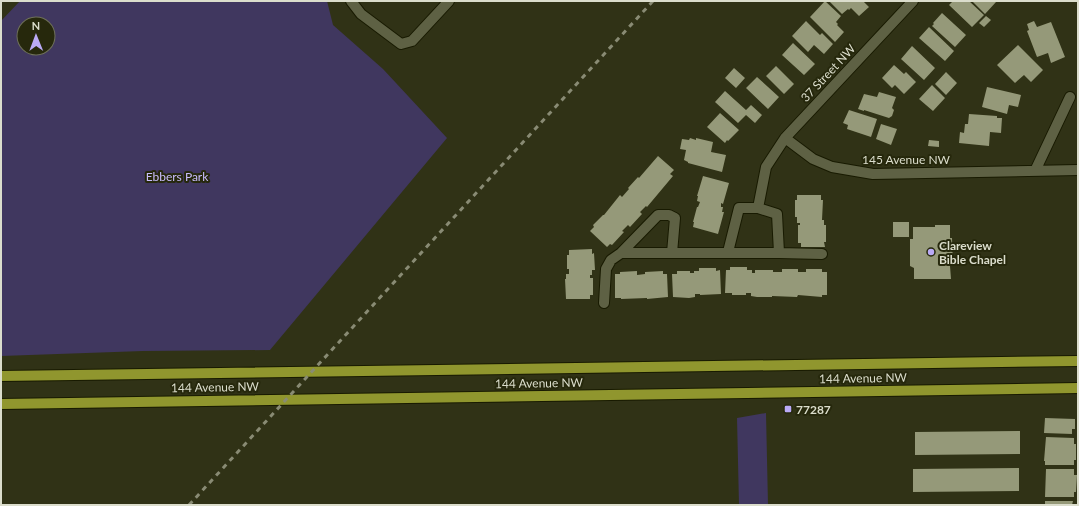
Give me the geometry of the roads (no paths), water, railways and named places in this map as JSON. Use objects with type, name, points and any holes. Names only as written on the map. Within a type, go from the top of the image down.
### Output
[{"type":"main road","name":"144 Avenue NW","points":[[1,376],[1078,361]]},
{"type":"main road","name":"144 Avenue NW","points":[[1,404],[1078,388]]},
{"type":"street","points":[[351,1],[361,14],[401,44],[412,41],[449,1]]},
{"type":"street","name":"37 Street NW","points":[[758,208],[766,167],[786,138],[913,1]]},
{"type":"street","points":[[1035,171],[1070,97]]},
{"type":"street","name":"145 Avenue NW","points":[[786,138],[813,159],[832,167],[873,174],[1078,170]]},
{"type":"street","points":[[728,252],[739,208],[758,208],[777,214],[779,253]]},
{"type":"street","points":[[604,303],[606,269],[611,260],[621,253],[658,215],[675,218],[672,253]]},
{"type":"street","points":[[621,253],[728,252],[822,254]]},
{"type":"railway","points":[[189,505],[653,1]]},
{"type":"place","name":"Clareview Bible Chapel","points":[[931,252]]},
{"type":"place","name":"77287","points":[[788,409]]},
{"type":"park label","name":"Ebbers Park","points":[[177,176]]}]
